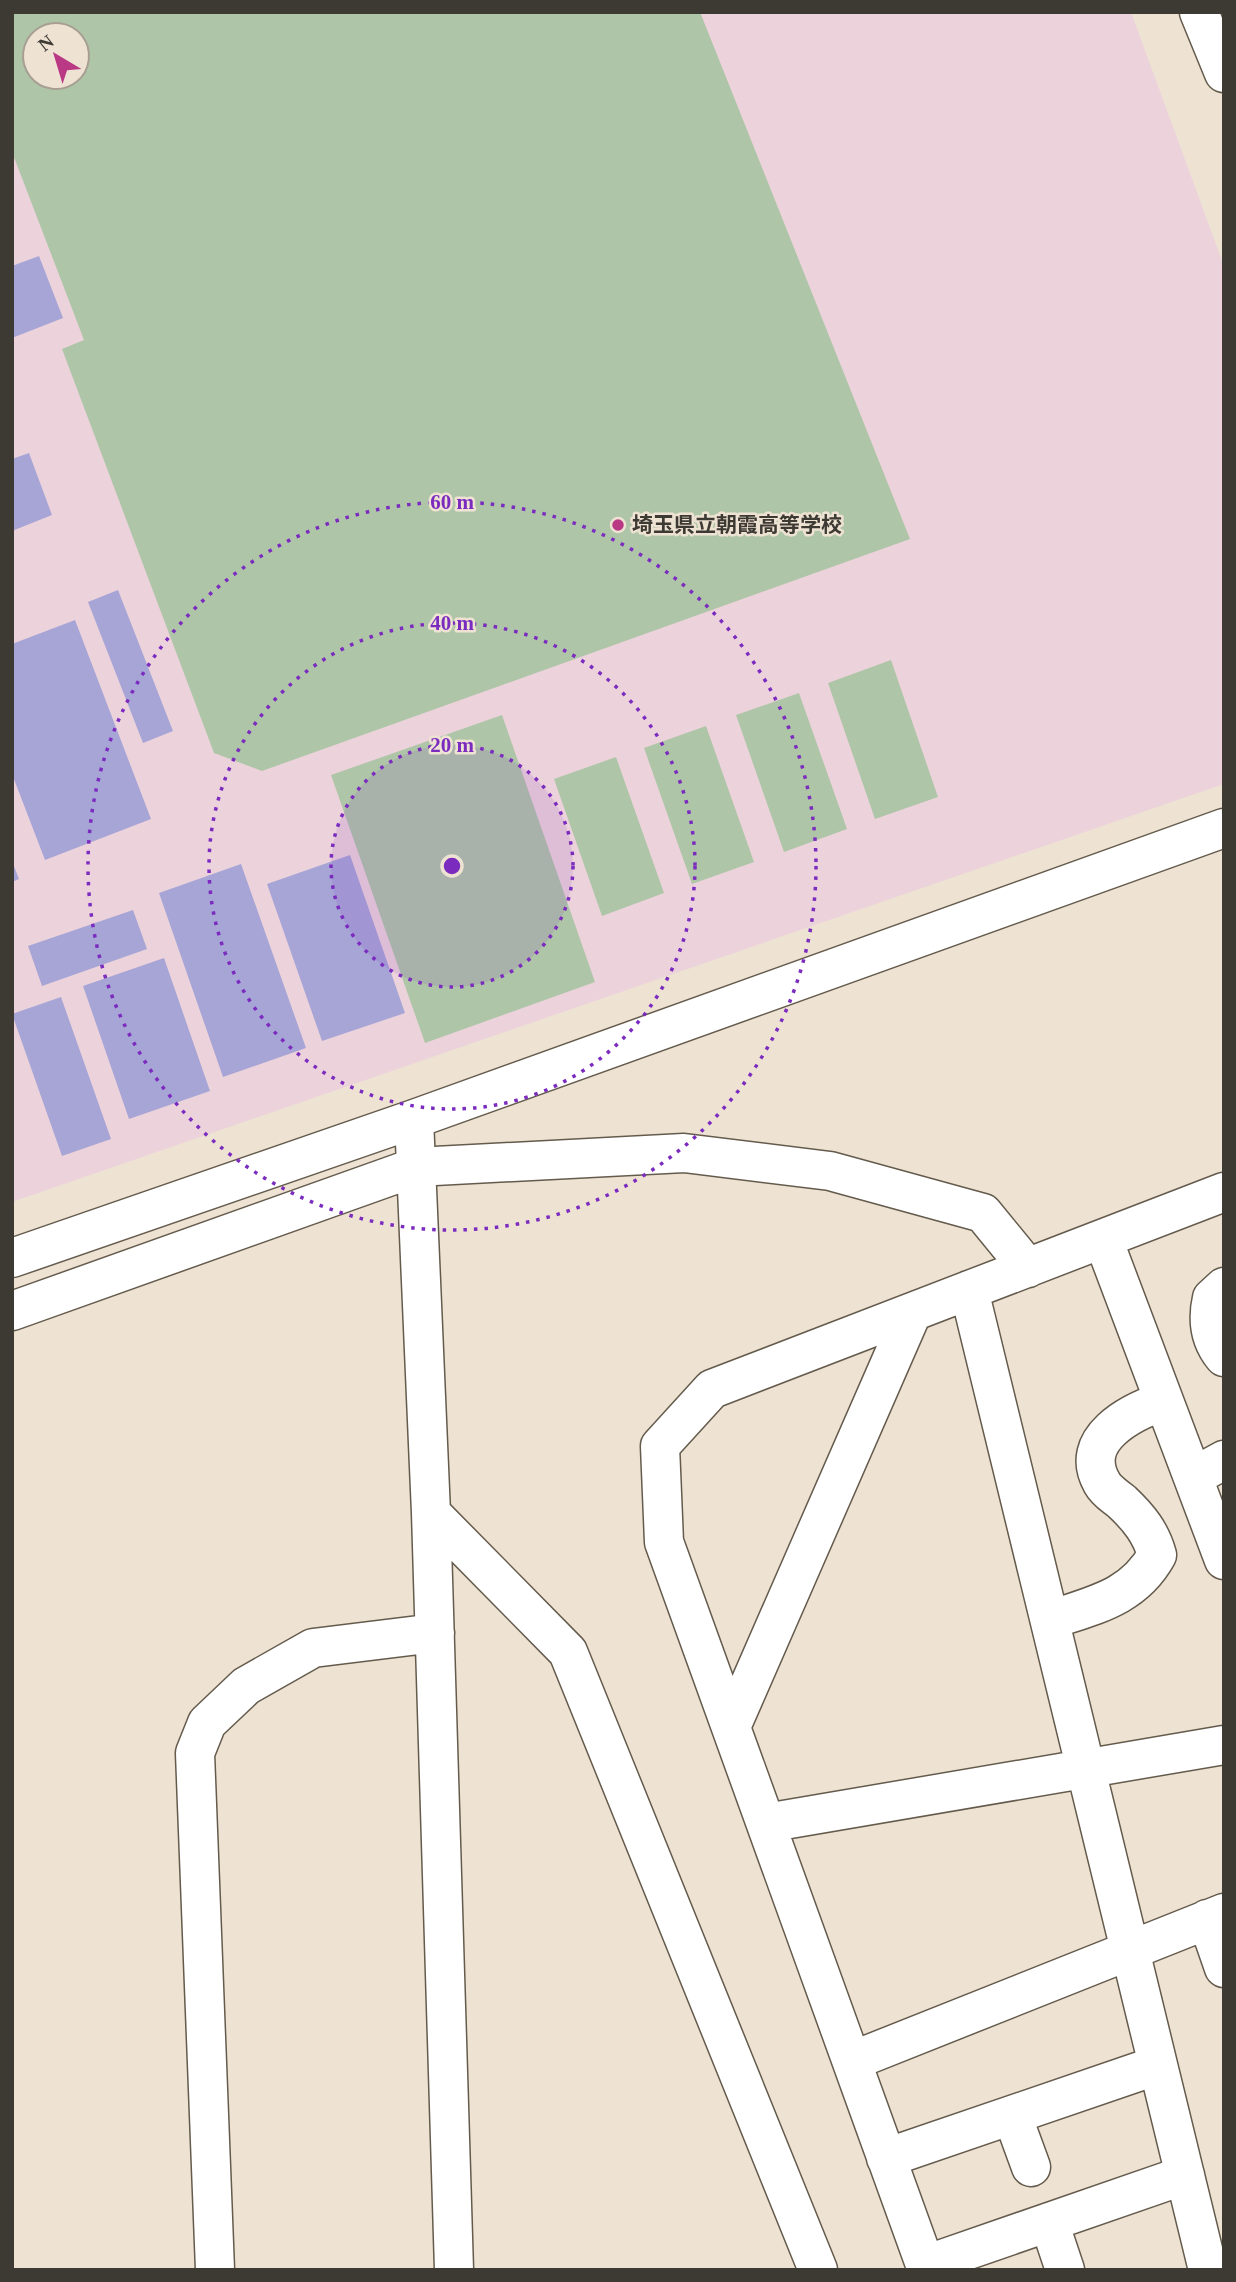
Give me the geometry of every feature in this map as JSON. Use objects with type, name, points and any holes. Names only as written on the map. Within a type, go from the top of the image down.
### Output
[{"type":"main road","points":[[1199,12],[1224,73]]},
{"type":"main road","points":[[12,1258],[414,1119],[1224,828]]},
{"type":"main road","points":[[414,1119],[431,1513],[454,2270]]},
{"type":"main road","points":[[12,1311],[416,1167],[684,1153],[830,1171],[983,1213],[1028,1268]]},
{"type":"main road","points":[[1185,2175],[926,2267],[664,1542],[660,1446],[712,1389],[1224,1192]]},
{"type":"main road","points":[[1103,1239],[1164,1401],[1208,1468],[1224,1560]]},
{"type":"main road","points":[[1224,1287],[1212,1297],[1210,1308],[1210,1332],[1215,1346],[1224,1357]]},
{"type":"main road","points":[[969,1290],[1206,2269]]},
{"type":"main road","points":[[731,1727],[912,1313]]},
{"type":"main road","points":[[1050,1620],[1125,1591],[1146,1575],[1157,1555],[1150,1531],[1110,1493],[1097,1469],[1098,1454],[1105,1435],[1135,1410],[1164,1401]]},
{"type":"main road","points":[[431,1513],[568,1652],[818,2270]]},
{"type":"main road","points":[[215,2270],[195,1753],[208,1723],[246,1686],[313,1648],[435,1633]]},
{"type":"main road","points":[[766,1823],[1224,1745]]},
{"type":"main road","points":[[852,2061],[1129,1948],[1216,1916],[1224,1968]]},
{"type":"main road","points":[[886,2158],[1158,2065]]},
{"type":"main road","points":[[1012,2115],[1031,2167]]},
{"type":"main road","points":[[1049,2222],[1065,2270]]},
{"type":"shaded area","name":"埼玉県立朝霞高等学校","points":[[12,12],[1131,12],[1224,266],[1224,784],[12,1202]]},
{"type":"green space","points":[[12,12],[700,12],[910,539],[262,771],[214,753],[62,349],[84,340],[12,152]]},
{"type":"green space","points":[[891,660],[938,797],[875,819],[828,683]]},
{"type":"green space","points":[[799,693],[847,829],[784,852],[736,715]]},
{"type":"green space","points":[[502,715],[595,982],[425,1043],[331,775]]},
{"type":"green space","points":[[706,726],[754,862],[692,884],[644,748]]},
{"type":"green space","points":[[616,757],[664,893],[602,916],[554,779]]},
{"type":"building","points":[[39,256],[63,318],[12,338],[12,266]]},
{"type":"building","points":[[29,453],[52,515],[12,531],[12,459]]},
{"type":"building","points":[[118,590],[173,731],[143,743],[88,602]]},
{"type":"building","points":[[75,620],[151,819],[45,860],[12,774],[12,644]]},
{"type":"building","points":[[350,855],[405,1013],[322,1041],[267,884]]},
{"type":"building","points":[[12,861],[19,879],[12,882]]},
{"type":"building","points":[[241,864],[306,1048],[223,1077],[159,893]]},
{"type":"building","points":[[133,910],[147,949],[42,986],[28,946]]},
{"type":"building","points":[[164,958],[210,1091],[129,1119],[83,986]]},
{"type":"building","points":[[61,997],[111,1139],[62,1156],[12,1014]]},
{"type":"place","name":"埼玉県立朝霞高等学校","points":[[618,525]]}]
